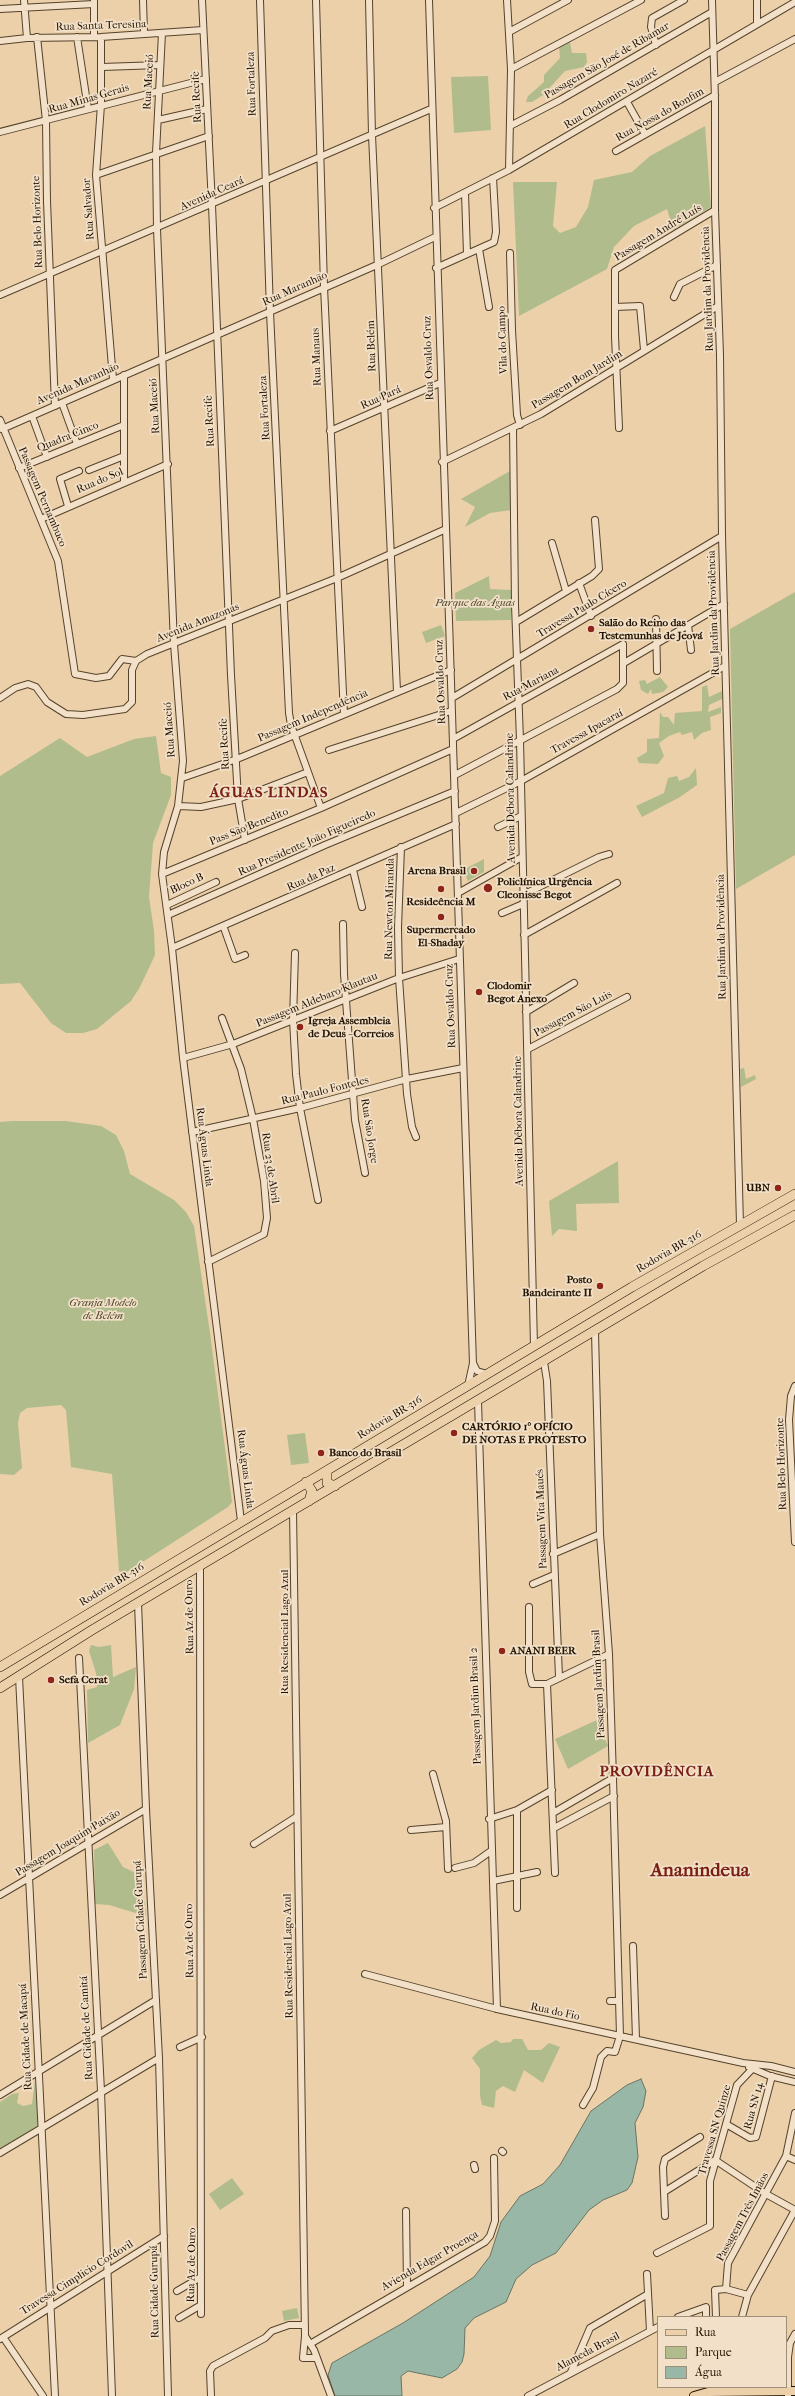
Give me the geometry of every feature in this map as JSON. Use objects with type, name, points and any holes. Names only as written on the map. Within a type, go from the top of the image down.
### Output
[{"type":"highway","name":"Rodovia BR-316","points":[[0,1667],[534,1346],[795,1194]]},
{"type":"highway","points":[[0,1688],[92,1630],[200,1568],[293,1510],[704,1266],[795,1215]]},
{"type":"highway","points":[[327,1471],[325,1478],[327,1483],[335,1486]]},
{"type":"highway","points":[[306,1482],[312,1491],[309,1501]]},
{"type":"main road","points":[[694,2396],[708,2392],[744,2389],[790,2393]]},
{"type":"street","points":[[24,0],[27,38]]},
{"type":"street","points":[[143,0],[144,34]]},
{"type":"street","name":"Rua Recife","points":[[202,0],[238,799],[246,840]]},
{"type":"street","name":"Rua Fortaleza","points":[[260,0],[270,312],[282,598],[289,713],[294,736],[321,808]]},
{"type":"street","name":"Rua Manaus","points":[[316,0],[319,158],[324,288],[344,714]]},
{"type":"street","name":"Rua Belém","points":[[369,0],[372,135],[397,691]]},
{"type":"street","name":"Rua Osvaldo Cruz","points":[[428,0],[442,462],[446,530],[452,698],[451,711],[455,775],[459,959],[473,1363],[468,1386]]},
{"type":"street","points":[[507,0],[511,69],[510,170]]},
{"type":"street","points":[[509,32],[568,0]]},
{"type":"street","points":[[511,69],[641,0]]},
{"type":"street","points":[[656,45],[651,27],[652,18],[684,0]]},
{"type":"street","name":"Rua Jardim da Providência","points":[[712,0],[715,96],[714,210],[717,265],[725,666],[740,1225]]},
{"type":"street","points":[[756,0],[757,23]]},
{"type":"street","points":[[0,9],[94,2],[94,37]]},
{"type":"street","name":"Rua Clodomiro Nazaré","points":[[434,208],[510,170],[627,102],[757,23],[795,2]]},
{"type":"street","name":"Passagem São José de Ribamar","points":[[510,126],[656,45],[712,12]]},
{"type":"street","name":"Rua Santa Teresina","points":[[0,41],[27,38],[101,37],[203,30]]},
{"type":"street","name":"Rua Maceió","points":[[162,33],[156,153],[157,229],[168,464],[174,644],[182,778]]},
{"type":"street","points":[[77,37],[88,109]]},
{"type":"street","name":"Rua Salvador","points":[[101,37],[101,105],[96,175],[113,380]]},
{"type":"street","name":"Rua Belo Horizonte","points":[[38,38],[46,121],[55,406]]},
{"type":"street","points":[[714,82],[795,39]]},
{"type":"street","points":[[102,67],[160,65]]},
{"type":"street","name":"Rua Minas Gerais","points":[[0,132],[206,79]]},
{"type":"street","name":"Rua Nossa do Bonfim","points":[[616,151],[715,96]]},
{"type":"street","points":[[627,102],[645,134]]},
{"type":"street","points":[[158,120],[207,109]]},
{"type":"street","name":"Avenida Ceará","points":[[0,295],[157,229],[431,109]]},
{"type":"street","points":[[96,175],[156,153],[209,136]]},
{"type":"street","points":[[436,268],[494,242],[496,232],[493,178]]},
{"type":"street","points":[[465,192],[467,254]]},
{"type":"street","name":"Passagem André Luís","points":[[615,306],[614,275],[617,268],[714,210]]},
{"type":"street","name":"Rua Maranhão","points":[[162,358],[379,264],[435,237]]},
{"type":"street","points":[[479,249],[489,307]]},
{"type":"street","name":"Vila do Campo","points":[[510,253],[512,330],[517,415],[520,425]]},
{"type":"street","points":[[674,297],[680,284],[717,265]]},
{"type":"street","points":[[620,428],[616,369],[615,306],[638,304],[641,308],[644,350]]},
{"type":"street","name":"Passagem Bom Jardim","points":[[442,462],[520,425],[616,369],[644,350],[718,306]]},
{"type":"street","name":"Avenida Maranhão","points":[[2,429],[162,358]]},
{"type":"street","points":[[124,374],[124,482]]},
{"type":"street","name":"Rua Pará","points":[[330,431],[440,383]]},
{"type":"street","points":[[62,403],[77,444]]},
{"type":"street","points":[[32,416],[47,456]]},
{"type":"street","name":"Passagem Pernambuco","points":[[0,420],[2,429],[41,519],[51,538],[58,561],[75,674],[96,678],[109,676],[122,659],[136,661]]},
{"type":"street","name":"Quadra Cinco","points":[[19,468],[124,425]]},
{"type":"street","name":"Avenida Débora Calandrine","points":[[513,428],[516,622],[528,1049],[534,1346]]},
{"type":"street","points":[[89,470],[124,456]]},
{"type":"street","name":"Rua do Sol","points":[[41,519],[168,464]]},
{"type":"street","points":[[68,506],[60,479],[79,471]]},
{"type":"street","points":[[516,622],[566,590],[592,576],[600,567],[595,520]]},
{"type":"street","name":"Avenida Amazonas","points":[[136,661],[147,654],[282,598],[337,578],[446,530]]},
{"type":"street","name":"Travessa Paulo Cícero","points":[[452,698],[591,616],[722,536]]},
{"type":"street","points":[[552,543],[566,590]]},
{"type":"street","points":[[579,583],[591,616]]},
{"type":"street","points":[[455,775],[617,689],[622,683],[624,663],[724,604]]},
{"type":"street","points":[[656,619],[657,671]]},
{"type":"street","points":[[688,625],[692,650]]},
{"type":"street","name":"Rua Mariana","points":[[453,739],[619,645],[624,644],[624,663]]},
{"type":"street","points":[[0,698],[15,688],[28,684],[36,687],[51,705],[66,714],[83,715],[125,709],[132,702],[132,670],[136,661]]},
{"type":"street","name":"Travessa Ipacaraí","points":[[456,813],[521,781],[725,666]]},
{"type":"street","name":"Passagem Independência","points":[[182,778],[237,759],[397,691],[451,670]]},
{"type":"street","points":[[328,750],[451,711]]},
{"type":"street","name":"Pass São Benedito","points":[[162,874],[321,808],[453,749]]},
{"type":"street","points":[[178,806],[201,807],[238,799],[308,772]]},
{"type":"street","name":"Rua Águas Linda","points":[[182,778],[178,806],[164,852],[162,874],[164,895],[167,904],[192,1132],[241,1521]]},
{"type":"street","name":"Rua Presidente João Figueiredo","points":[[168,915],[326,844],[455,791]]},
{"type":"street","points":[[498,827],[521,816]]},
{"type":"street","name":"Rua da Paz","points":[[172,948],[224,928],[401,847],[456,824]]},
{"type":"street","name":"Rua Newton Miranda","points":[[401,847],[398,928],[399,978],[410,1116],[416,1138]]},
{"type":"street","points":[[523,895],[599,857],[609,854]]},
{"type":"street","points":[[458,893],[522,856]]},
{"type":"street","points":[[353,870],[362,906]]},
{"type":"street","name":"Bloco B","points":[[167,904],[216,882]]},
{"type":"street","points":[[524,935],[617,883]]},
{"type":"street","points":[[502,913],[523,904]]},
{"type":"street","name":"Rua São Jorge","points":[[343,924],[346,999],[356,1127],[366,1172]]},
{"type":"street","points":[[224,928],[235,959],[246,955]]},
{"type":"street","points":[[296,953],[293,1020],[300,1108],[318,1200]]},
{"type":"street","name":"Passagem Aldebaro Klautau","points":[[183,1058],[233,1044],[399,978],[459,959]]},
{"type":"street","points":[[526,1012],[574,983]]},
{"type":"street","name":"Passagem São Luis","points":[[528,1049],[627,997]]},
{"type":"street","name":"Rua 23 de Abril","points":[[208,1262],[264,1234],[267,1218],[264,1181],[253,1119],[233,1044],[222,1018]]},
{"type":"street","name":"Rua Paulo Fonteles","points":[[192,1132],[300,1108],[407,1079],[463,1068]]},
{"type":"street","name":"Passagem Jardim Brasil","points":[[595,1332],[600,1534],[608,1654],[614,1796],[620,2036]]},
{"type":"street","points":[[534,1334],[543,1341]]},
{"type":"street","name":"Passagem Vita Maués","points":[[544,1362],[547,1380],[558,1673]]},
{"type":"street","points":[[473,1363],[477,1371],[487,1374]]},
{"type":"street","name":"Rua Belo Horizonte","points":[[795,1386],[791,1396],[789,1420],[795,1542]]},
{"type":"street","name":"Passagem Jardim Brasil 2","points":[[478,1401],[489,1819],[493,1881],[497,2009]]},
{"type":"street","name":"Rua Residencial Lago Azul","points":[[293,1510],[296,1817],[305,2324],[303,2358],[317,2358]]},
{"type":"street","points":[[553,1554],[600,1534]]},
{"type":"street","name":"Rua Az de Ouro","points":[[200,1568],[202,2037],[201,2314]]},
{"type":"street","points":[[533,1584],[554,1575]]},
{"type":"street","name":"Passagem Cidade Gurupá","points":[[138,1603],[146,1809],[159,2058],[164,2236]]},
{"type":"street","points":[[529,1607],[530,1679],[534,1685],[547,1684],[558,1673],[608,1654]]},
{"type":"street","name":"Rua Cidade de Camitá","points":[[79,1658],[87,1843],[101,2091],[112,2396]]},
{"type":"street","name":"Rua Cidade de Macapá","points":[[19,1677],[37,2072],[55,2396]]},
{"type":"street","points":[[547,1684],[555,1873]]},
{"type":"street","points":[[434,1774],[443,1807],[446,1827],[448,1869]]},
{"type":"street","points":[[553,1813],[613,1778]]},
{"type":"street","points":[[489,1819],[517,1810],[552,1790]]},
{"type":"street","points":[[554,1828],[614,1796]]},
{"type":"street","name":"Passagem Joaquim Paixão","points":[[0,1895],[146,1809]]},
{"type":"street","points":[[517,1810],[517,1908]]},
{"type":"street","points":[[254,1844],[296,1817]]},
{"type":"street","points":[[411,1830],[446,1827]]},
{"type":"street","points":[[455,1868],[474,1863],[491,1852]]},
{"type":"street","points":[[493,1881],[537,1872]]},
{"type":"street","points":[[633,1946],[636,2040]]},
{"type":"street","name":"Rua do Fio","points":[[365,1974],[497,2009],[754,2067],[795,2072]]},
{"type":"street","points":[[0,2095],[156,2000]]},
{"type":"street","points":[[610,2001],[619,2001]]},
{"type":"street","points":[[583,2105],[593,2088],[601,2057],[607,2051],[615,2052],[620,2036]]},
{"type":"street","points":[[180,2047],[202,2037]]},
{"type":"street","points":[[0,2153],[101,2091],[159,2058]]},
{"type":"street","name":"Rua do Fio","points":[[754,2067],[772,2076],[795,2082]]},
{"type":"street","name":"Travessa SN Quinze","points":[[657,2253],[710,2226],[710,2187],[715,2160],[737,2085],[754,2067]]},
{"type":"street","name":"Rua SN 14","points":[[726,2124],[753,2138],[758,2135],[772,2076]]},
{"type":"street","name":"Passagem Três Imãos","points":[[726,2289],[726,2270],[731,2255],[786,2156],[795,2113]]},
{"type":"street","points":[[665,2216],[665,2159],[700,2137]]},
{"type":"street","points":[[786,2156],[795,2160]]},
{"type":"street","name":"Avienda Edgar Proença","points":[[310,2344],[433,2269],[485,2242],[490,2236],[495,2221],[494,2158]]},
{"type":"street","points":[[664,2192],[715,2160],[766,2194],[795,2210],[748,2296],[742,2316]]},
{"type":"street","points":[[406,2211],[407,2286]]},
{"type":"street","name":"Travessa Cimplicio Cordovil","points":[[1,2338],[164,2236]]},
{"type":"street","name":"Rua Cidade Gurupá","points":[[164,2236],[168,2396]]},
{"type":"street","points":[[647,2274],[650,2331]]},
{"type":"street","points":[[177,2291],[201,2277]]},
{"type":"street","points":[[716,2316],[715,2290],[726,2289],[748,2296]]},
{"type":"street","points":[[571,2372],[590,2328],[648,2294]]},
{"type":"street","points":[[179,2318],[201,2305]]},
{"type":"street","points":[[680,2316],[693,2310],[706,2307],[706,2316]]},
{"type":"street","points":[[693,2310],[695,2316]]},
{"type":"street","points":[[211,2396],[210,2371],[213,2366],[265,2338],[272,2331],[289,2325],[305,2324]]},
{"type":"street","name":"Alameda Brasil","points":[[528,2396],[657,2328]]},
{"type":"street","points":[[790,2393],[788,2357],[790,2343],[795,2334]]},
{"type":"street","points":[[305,2336],[317,2358],[331,2395]]},
{"type":"street","points":[[1,2338],[43,2396]]},
{"type":"green space","points":[[570,42],[572,53],[586,53],[587,62],[584,67],[565,71],[543,95],[532,102],[526,102],[528,96],[544,82],[544,75],[560,58],[559,47]]},
{"type":"green space","points":[[488,76],[491,130],[454,133],[451,77]]},
{"type":"green space","points":[[705,126],[711,207],[673,230],[667,209],[634,226],[614,247],[607,269],[519,316],[513,182],[557,182],[553,226],[560,233],[576,227],[588,207],[594,180],[632,172],[650,156]]},
{"type":"green space","points":[[510,471],[511,510],[490,513],[465,527],[475,507],[461,499]]},
{"type":"green space","name":"Parque das Águas","points":[[489,576],[490,589],[511,590],[511,620],[456,621],[455,593]]},
{"type":"green space","points":[[795,592],[795,855],[736,889],[730,629]]},
{"type":"green space","points":[[441,625],[445,636],[426,643],[422,632]]},
{"type":"green space","points":[[660,677],[668,687],[663,692],[652,694],[651,689],[648,694],[641,690],[639,681],[645,680],[647,684]]},
{"type":"green space","points":[[707,685],[709,697],[722,691],[722,699],[709,705],[708,712],[721,707],[721,713],[710,717],[711,730],[702,733],[694,740],[692,732],[682,735],[680,732],[669,736],[659,743],[664,756],[658,764],[639,763],[637,758],[647,752],[647,739],[659,738],[660,712],[663,717],[668,717],[674,725],[675,713],[702,711],[702,687]]},
{"type":"green space","points":[[156,736],[161,773],[171,777],[171,795],[153,843],[149,897],[154,931],[155,955],[140,987],[131,1001],[97,1029],[83,1033],[66,1033],[51,1023],[20,983],[0,984],[0,776],[60,738],[87,757],[134,739]]},
{"type":"green space","points":[[696,768],[697,785],[680,797],[642,817],[636,806],[664,793],[668,778],[677,776],[679,781],[689,777]]},
{"type":"green space","name":"Arena Brasil","points":[[484,859],[484,872],[468,881],[463,870]]},
{"type":"green space","points":[[744,1068],[746,1079],[755,1075],[756,1079],[741,1087],[740,1069]]},
{"type":"green space","name":"Granja Modelo de Belém","points":[[66,1121],[101,1126],[116,1135],[124,1151],[130,1174],[174,1200],[186,1212],[194,1226],[210,1333],[232,1502],[228,1507],[124,1574],[119,1571],[112,1474],[71,1467],[66,1410],[61,1405],[27,1408],[20,1413],[18,1423],[22,1468],[14,1475],[0,1474],[0,1122]]},
{"type":"green space","points":[[618,1161],[619,1203],[576,1204],[577,1231],[559,1229],[552,1236],[549,1201]]},
{"type":"green space","points":[[305,1433],[309,1463],[291,1465],[287,1435]]},
{"type":"green space","points":[[91,1645],[99,1647],[111,1645],[113,1677],[136,1667],[134,1689],[120,1725],[88,1743],[87,1690],[97,1687],[96,1673],[89,1651]]},
{"type":"green space","points":[[597,1720],[608,1746],[568,1769],[555,1739]]},
{"type":"green space","points":[[108,1843],[123,1867],[134,1872],[136,1895],[145,1901],[146,1916],[109,1905],[95,1904],[94,1850]]},
{"type":"green space","points":[[513,2039],[522,2039],[528,2050],[541,2050],[549,2043],[560,2047],[543,2083],[524,2070],[515,2092],[503,2086],[496,2091],[494,2108],[482,2105],[480,2096],[480,2069],[472,2058],[479,2050],[496,2040],[501,2043],[511,2042]]},
{"type":"green space","points":[[35,2080],[39,2125],[0,2151],[0,2102],[12,2094],[19,2093],[17,2103],[23,2106],[32,2104]]},
{"type":"green space","points":[[232,2178],[244,2194],[220,2210],[209,2194]]},
{"type":"green space","points":[[297,2308],[299,2318],[284,2321],[282,2311]]},
{"type":"water","points":[[641,2079],[646,2091],[643,2107],[635,2123],[638,2157],[632,2183],[627,2190],[603,2200],[589,2210],[556,2253],[532,2265],[516,2279],[506,2302],[474,2318],[465,2328],[464,2354],[462,2362],[457,2369],[442,2378],[408,2371],[401,2376],[402,2396],[335,2396],[328,2375],[332,2363],[403,2323],[474,2277],[490,2256],[501,2222],[520,2196],[543,2184],[560,2165],[591,2111],[627,2085]]},
{"type":"place","name":"Salão do Reino das Testemunhas de Jeová","points":[[591,629]]},
{"type":"place","name":"Arena Brasil","points":[[474,871]]},
{"type":"place","name":"Policlínica Urgência Cleonisse Begot","points":[[488,888]]},
{"type":"place","name":"Resideência M","points":[[441,889]]},
{"type":"place","name":"Supermercado El-Shaday","points":[[441,917]]},
{"type":"place","name":"Clodomir Begot Anexo","points":[[479,992]]},
{"type":"place","name":"Igreja Assembleia de Deus - Correios","points":[[300,1027]]},
{"type":"place","name":"UBN","points":[[778,1188]]},
{"type":"place","name":"Posto Bandeirante II","points":[[600,1286]]},
{"type":"place","name":"CARTÓRIO 1º OFÍCIO DE NOTAS E PROTESTO","points":[[454,1433]]},
{"type":"place","name":"Banco do Brasil","points":[[321,1453]]},
{"type":"place","name":"ANANI BEER","points":[[502,1651]]},
{"type":"place","name":"Sefa Cerat","points":[[51,1680]]},
{"type":"district","name":"ÁGUAS LINDAS","points":[[269,793]]},
{"type":"district","name":"PROVIDÊNCIA","points":[[657,1772]]},
{"type":"district","name":"Ananindeua","points":[[700,1871]]}]
